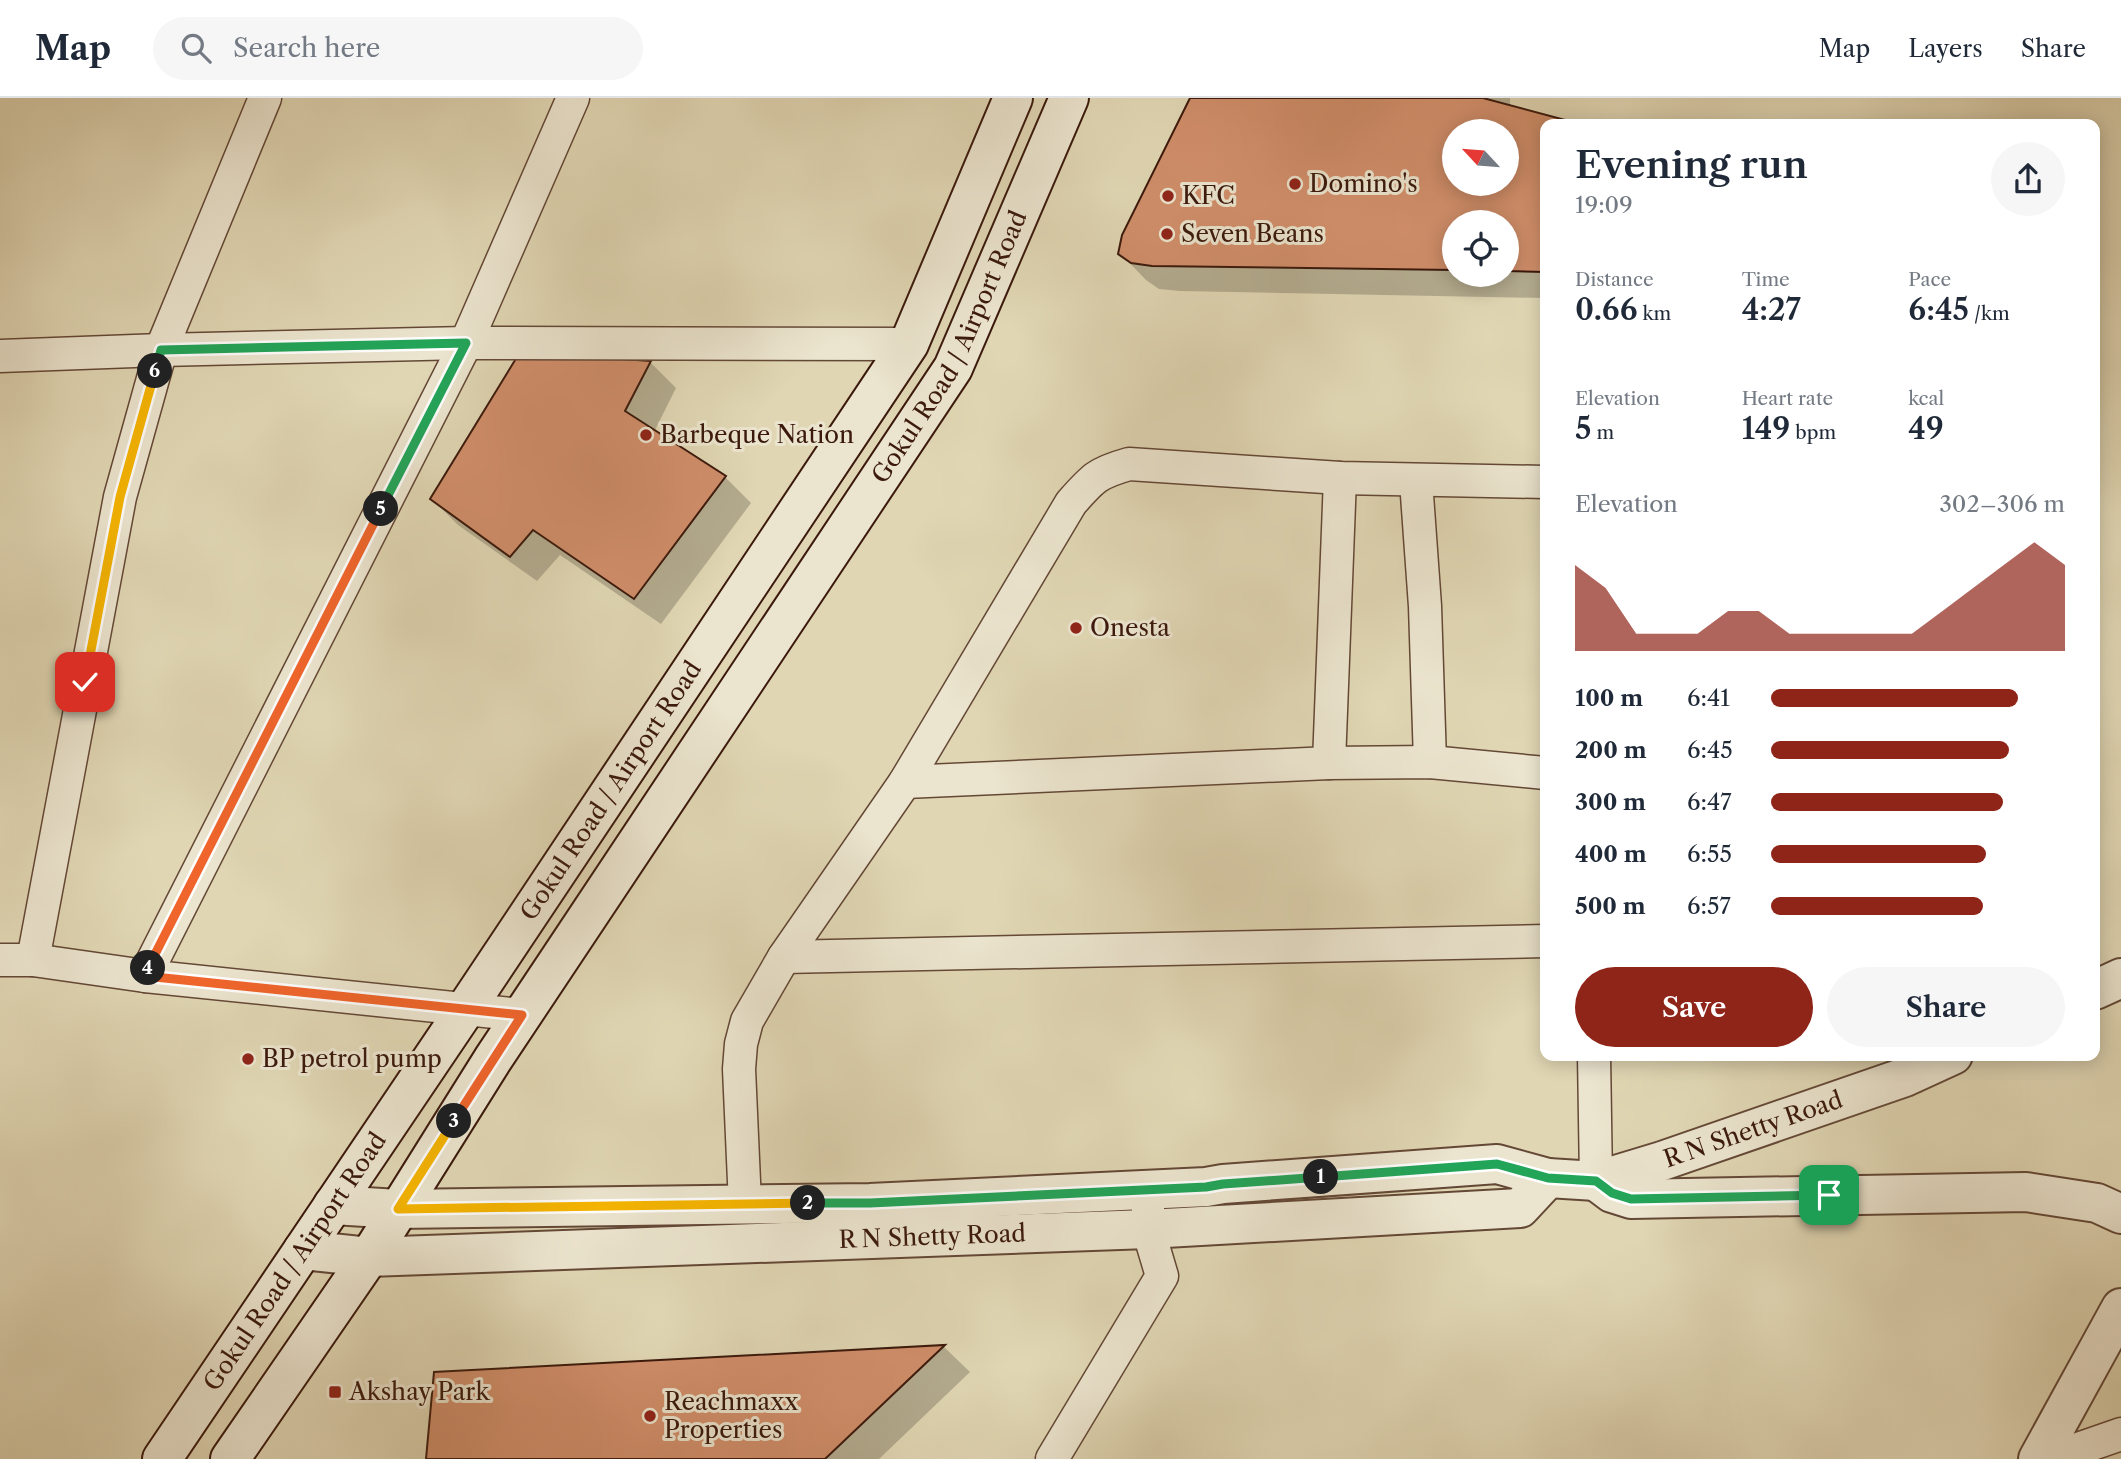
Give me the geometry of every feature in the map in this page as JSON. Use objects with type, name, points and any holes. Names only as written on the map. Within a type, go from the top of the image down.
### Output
[{"type":"street","points":[[33,960],[120,497],[161,350],[265,98]]},
{"type":"street","points":[[145,976],[466,343],[573,98]]},
{"type":"street","name":"Gokul Road / Airport Road","points":[[162,1459],[909,344],[1013,98]]},
{"type":"street","name":"Gokul Road / Airport Road","points":[[230,1459],[369,1256],[522,1015],[953,368],[1069,98]]},
{"type":"street","points":[[0,356],[466,343],[909,344]]},
{"type":"street","points":[[745,1204],[739,1069],[741,1044],[747,1021],[784,957],[905,782],[1071,503],[1087,485],[1103,472],[1129,464],[1340,478],[1540,482]]},
{"type":"street","points":[[1329,763],[1340,478]]},
{"type":"street","points":[[1416,481],[1425,606],[1430,762]]},
{"type":"street","points":[[905,782],[1329,763],[1430,762],[1540,773]]},
{"type":"street","points":[[784,957],[1540,941]]},
{"type":"street","points":[[0,960],[33,960],[145,976],[522,1015]]},
{"type":"street","points":[[2100,988],[2121,978]]},
{"type":"street","points":[[1594,1061],[1596,1181],[1612,1193],[1631,1199],[2026,1192],[2097,1203],[2121,1214]]},
{"type":"street","name":"R N Shetty Road","points":[[333,1205],[398,1209],[870,1203],[1206,1187],[1497,1164],[1548,1178],[1596,1181],[1892,1082],[1939,1061]]},
{"type":"street","name":"R N Shetty Road","points":[[303,1250],[369,1256],[699,1245],[1148,1229],[1520,1209],[1548,1178]]},
{"type":"street","points":[[1206,1187],[1207,1226]]},
{"type":"street","points":[[1052,1459],[1162,1276],[1148,1229],[1147,1190]]},
{"type":"street","points":[[698,1205],[699,1245]]},
{"type":"street","points":[[2038,1459],[2121,1308]]},
{"type":"street","points":[[2049,1459],[2121,1434]]},
{"type":"building","points":[[1190,98],[1483,98],[1561,119],[1540,119],[1540,272],[1519,271],[1519,210],[1442,210],[1442,270],[1152,266],[1131,263],[1118,254],[1122,235]]},
{"type":"building","points":[[520,352],[651,361],[625,411],[726,476],[634,599],[533,530],[510,557],[430,499]]},
{"type":"building","name":"Reachmaxx Properties","points":[[945,1345],[825,1459],[426,1459],[434,1372]]},
{"type":"place","name":"Domino's","points":[[1295,184]]},
{"type":"place","name":"KFC","points":[[1168,196]]},
{"type":"place","name":"Seven Beans","points":[[1167,234]]},
{"type":"place","name":"Barbeque Nation","points":[[646,435]]},
{"type":"place","name":"Onesta","points":[[1076,628]]},
{"type":"place","name":"BP petrol pump","points":[[248,1059]]},
{"type":"place","name":"Akshay Park","points":[[335,1392]]},
{"type":"place","name":"Reachmaxx Properties","points":[[650,1416]]},
{"type":"route","points":[[85,682],[120,497],[161,350],[466,343],[145,976],[522,1015],[398,1209],[870,1203],[1206,1187],[1497,1164],[1548,1178],[1596,1181],[1612,1193],[1631,1199],[1829,1195]]}]
